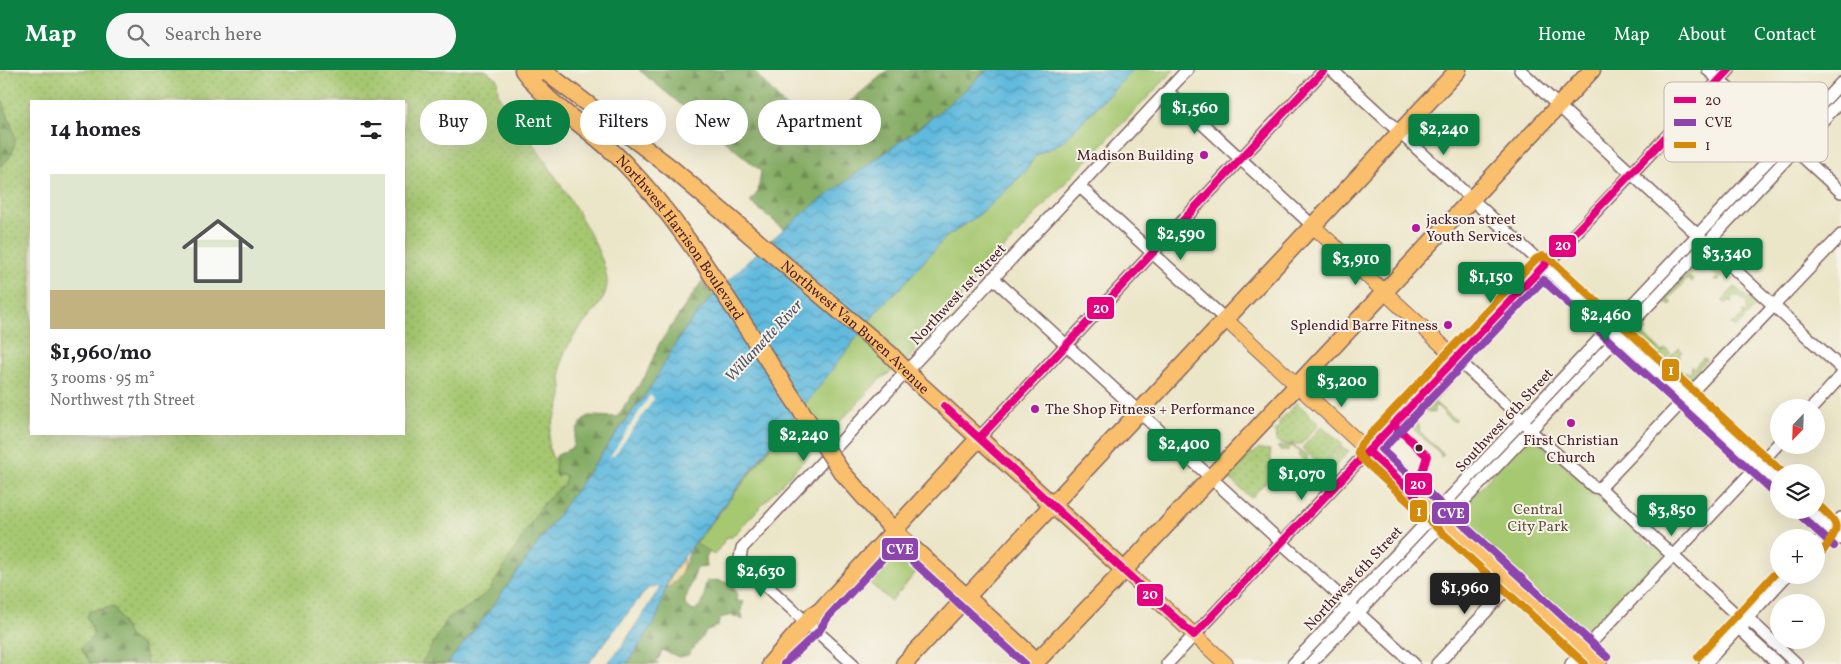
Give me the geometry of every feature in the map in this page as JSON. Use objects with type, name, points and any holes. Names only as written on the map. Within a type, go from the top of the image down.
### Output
[{"type":"highway","name":"Northwest Harrison Boulevard","points":[[523,70],[536,89],[624,162],[678,224],[840,471],[894,530],[1037,663]]},
{"type":"highway","name":"Northwest Van Buren Avenue","points":[[536,70],[547,73],[703,194],[890,354],[913,364],[944,406],[1124,570]]},
{"type":"highway","points":[[904,664],[1458,70]]},
{"type":"highway","points":[[1037,663],[1592,70]]},
{"type":"highway","points":[[770,664],[980,438]]},
{"type":"main road","points":[[1313,226],[1457,359],[1368,451]]},
{"type":"main road","points":[[1225,320],[1600,664]]},
{"type":"main road","name":"Northwest Van Buren Avenue","points":[[1124,570],[1226,664]]},
{"type":"street","name":"Northwest 1st Street","points":[[808,624],[744,566],[740,558],[744,545],[1187,70]]},
{"type":"street","points":[[980,438],[1324,70]]},
{"type":"street","points":[[1332,70],[1770,475]]},
{"type":"street","points":[[1520,70],[1841,368]]},
{"type":"street","points":[[1708,70],[1719,80],[1728,70]]},
{"type":"street","name":"Southwest 6th Street","points":[[1828,99],[1841,83]]},
{"type":"street","points":[[1168,92],[1313,226]]},
{"type":"street","name":"Southwest 6th Street","points":[[1828,113],[1841,101]]},
{"type":"street","points":[[1664,138],[1457,359],[1594,487],[1600,488],[1743,621],[1752,622],[1797,664]]},
{"type":"street","name":"Southwest 6th Street","points":[[1440,517],[1527,425],[1610,328],[1698,235],[1774,162]]},
{"type":"street","name":"Southwest 6th Street","points":[[1527,425],[1620,337],[1707,244],[1777,162]]},
{"type":"street","points":[[1808,162],[1841,192]]},
{"type":"street","points":[[1079,186],[1225,320]]},
{"type":"street","points":[[1600,488],[1841,235]]},
{"type":"street","points":[[993,278],[1414,664]]},
{"type":"street","points":[[1820,399],[1841,376]]},
{"type":"street","points":[[1167,664],[1368,451]]},
{"type":"street","points":[[1572,664],[1770,452]]},
{"type":"street","name":"Northwest 6th Street","points":[[1293,664],[1354,608],[1440,517]]},
{"type":"street","points":[[1825,535],[1841,518]]},
{"type":"street","points":[[1818,519],[1841,539]]},
{"type":"street","points":[[1437,664],[1512,584]]},
{"type":"street","points":[[1705,664],[1778,584]]},
{"type":"street","name":"Northwest 6th Street","points":[[1310,664],[1354,608]]},
{"type":"street","points":[[1743,621],[1743,632],[1778,664]]},
{"type":"street","points":[[808,624],[853,664]]},
{"type":"green space","points":[[2,70],[485,70],[497,79],[498,95],[502,100],[497,100],[497,145],[533,145],[563,188],[595,243],[604,266],[607,284],[606,291],[599,305],[567,347],[561,365],[562,396],[549,438],[551,454],[556,462],[584,479],[447,664],[0,664],[0,74]]},
{"type":"green space","points":[[639,70],[753,70],[780,100],[758,100],[758,145],[881,145],[881,100],[852,100],[888,70],[987,70],[958,99],[784,229],[750,202],[758,192],[761,171],[730,145],[748,145],[748,100],[676,101]]},
{"type":"green space","points":[[1133,70],[1174,70],[1042,207],[972,283],[904,364],[880,379],[732,537],[727,537],[714,555],[696,543],[880,307],[900,288],[945,238],[976,217],[1003,193],[1024,173],[1036,155],[1062,142]]},
{"type":"green space","points":[[3,101],[15,140],[14,147],[6,162],[0,166],[0,106]]},
{"type":"green space","points":[[1702,257],[1723,276],[1719,280],[1714,280],[1717,277],[1707,266],[1703,270],[1699,267],[1691,275],[1688,273]]},
{"type":"green space","points":[[1687,274],[1693,280],[1691,282],[1687,279],[1668,300],[1672,303],[1670,305],[1666,302],[1643,327],[1647,330],[1643,334],[1662,352],[1666,349],[1671,353],[1664,360],[1634,331]]},
{"type":"green space","points":[[702,281],[714,296],[683,332],[648,394],[634,409],[487,614],[447,664],[421,664],[448,618],[470,606],[490,590],[542,505],[564,484],[566,476],[562,474],[557,476],[555,474],[556,456],[573,447],[577,430],[588,416],[617,417],[646,375],[659,344]]},
{"type":"green space","points":[[1735,287],[1756,306],[1736,328],[1731,323],[1734,324],[1744,314],[1741,311],[1744,313],[1748,309],[1746,306],[1748,304],[1738,295],[1731,300],[1732,303],[1729,300],[1726,304],[1722,300]]},
{"type":"green space","points":[[1679,348],[1682,351],[1679,355],[1681,357],[1678,357],[1674,364],[1684,373],[1686,371],[1689,373],[1692,369],[1691,366],[1693,369],[1703,358],[1706,360],[1687,381],[1666,361]]},
{"type":"green space","points":[[1452,381],[1434,402],[1456,420],[1455,422],[1444,415],[1444,412],[1437,406],[1434,406],[1434,413],[1424,410]]},
{"type":"green space","points":[[1297,402],[1319,424],[1301,444],[1281,444],[1276,441],[1275,431],[1280,426],[1278,423]]},
{"type":"green space","points":[[1419,416],[1416,422],[1419,425],[1420,432],[1444,455],[1441,457],[1440,453],[1410,426]]},
{"type":"green space","points":[[787,426],[706,558],[707,567],[697,568],[685,600],[685,605],[693,611],[702,604],[707,581],[716,580],[724,582],[737,592],[736,601],[744,602],[741,609],[743,620],[732,615],[720,618],[718,626],[707,631],[688,655],[679,657],[662,650],[659,658],[655,661],[659,664],[626,664],[659,591],[667,588],[676,574],[684,568],[693,543],[778,433]]},
{"type":"green space","points":[[1322,426],[1341,443],[1341,446],[1321,465],[1302,448]]},
{"type":"green space","name":"Central City Park","points":[[1534,437],[1652,547],[1662,548],[1665,556],[1587,638],[1455,517],[1525,438]]},
{"type":"green space","points":[[1293,445],[1308,456],[1306,459],[1313,465],[1315,464],[1324,471],[1322,473],[1315,466],[1312,468],[1298,455],[1300,452],[1292,446],[1287,451],[1284,449],[1282,451],[1277,447]]},
{"type":"green space","points":[[1342,447],[1349,451],[1330,472],[1323,466]]},
{"type":"green space","points":[[1258,449],[1270,450],[1273,474],[1251,498],[1228,477],[1250,452],[1253,454]]},
{"type":"green space","points":[[895,553],[902,554],[919,569],[891,601],[866,580],[889,555]]},
{"type":"green space","points":[[114,607],[130,637],[143,646],[147,664],[91,664],[81,648],[94,635],[87,617],[89,611]]},
{"type":"sand","points":[[684,558],[680,576],[666,588],[674,570]]},
{"type":"water","name":"Willamette River","points":[[987,70],[1133,70],[1062,142],[1036,155],[1024,173],[1003,193],[976,217],[945,238],[900,288],[880,307],[674,570],[667,584],[657,618],[627,664],[607,664],[622,646],[660,588],[658,586],[648,588],[588,664],[447,664],[487,614],[641,400],[683,332],[704,306],[744,265],[784,229],[913,132]]},
{"type":"pier","points":[[650,395],[654,399],[614,456],[612,455],[603,468]]},
{"type":"transit line","name":"20","points":[[980,437],[1324,70]]},
{"type":"transit line","name":"20","points":[[1718,82],[1729,70]]},
{"type":"transit line","name":"20","points":[[944,406],[1194,635],[1664,139]]},
{"type":"transit line","name":"1","points":[[1585,664],[1361,458],[1358,452],[1361,444],[1536,259],[1543,256],[1550,259],[1773,464]]},
{"type":"transit line","name":"CVE","points":[[1607,657],[1382,450],[1543,280],[1770,488]]},
{"type":"transit line","name":"20","points":[[1368,451],[1415,495],[1427,456],[1393,424]]},
{"type":"transit line","name":"1","points":[[1825,512],[1834,521],[1836,526],[1833,536],[1825,548]]},
{"type":"transit line","name":"CVE","points":[[1804,519],[1834,546]]},
{"type":"transit line","name":"CVE","points":[[784,664],[819,631],[828,617],[895,545],[1025,664]]},
{"type":"transit line","name":"1","points":[[1698,657],[1770,579]]},
{"type":"place","name":"Madison Building","points":[[1204,155]]},
{"type":"place","name":"jackson street Youth Services","points":[[1416,228]]},
{"type":"place","name":"Splendid Barre Fitness","points":[[1448,325]]},
{"type":"place","name":"The Shop Fitness + Performance","points":[[1035,409]]},
{"type":"place","name":"First Christian Church","points":[[1571,423]]}]
